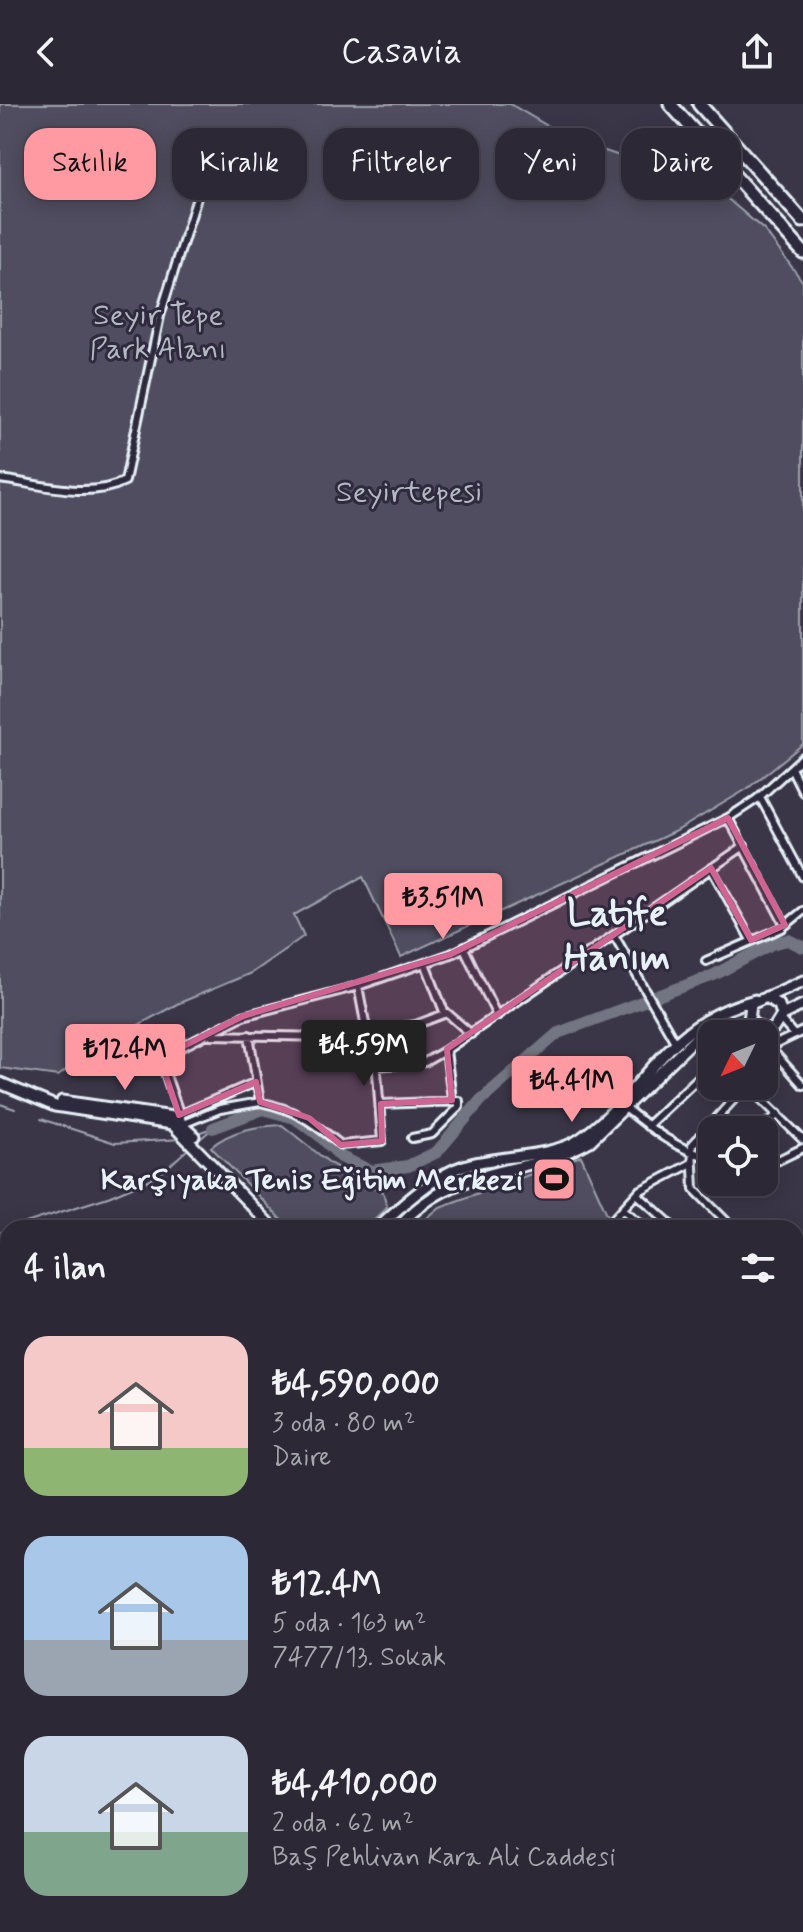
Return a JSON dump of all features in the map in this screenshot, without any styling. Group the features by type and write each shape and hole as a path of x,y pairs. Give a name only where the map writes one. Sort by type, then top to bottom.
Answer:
{"highway":[{"path":"670,104 803,252"},
{"path":"699,104 803,218"}],"main road":[{"path":"387,1220 427,1188 466,1165 510,1159 578,1141 675,1042 707,1019 800,983"},
{"path":"766,997 779,1005 781,1018"},
{"path":"750,1020 748,1015 755,1000"},
{"path":"778,1021 803,1005"},
{"path":"404,1220 416,1206 444,1188 468,1178 572,1151 590,1141 698,1036"},
{"path":"0,1083 44,1102 183,1125 266,1220"},
{"path":"203,1150 274,1220"}],"street":[{"path":"0,479 70,489 114,487 125,481 160,316 196,200"},
{"path":"183,1125 160,1058 243,1016 358,986 464,948 728,818 760,797 803,757"},
{"path":"791,768 803,792"},
{"path":"760,797 800,864 803,877"},
{"path":"728,818 785,925"},
{"path":"377,1066 425,1062 446,1050 744,846"},
{"path":"711,868 751,940"},
{"path":"706,961 785,925 803,911"},
{"path":"614,935 675,1042"},
{"path":"464,948 497,1016"},
{"path":"425,963 445,1014 471,1034"},
{"path":"183,1125 220,1109 260,1102 309,1118 341,1145 382,1141 377,1066 358,986"},
{"path":"205,1035 300,1038 370,1033 415,1025 445,1014"},
{"path":"781,1018 794,1035"},
{"path":"778,1040 803,1031"},
{"path":"249,1035 260,1102"},
{"path":"446,1050 452,1100"},
{"path":"778,1057 803,1085"},
{"path":"647,1126 698,1078"},
{"path":"183,1125 256,1082"},
{"path":"723,1220 696,1192 690,1164 692,1145 734,1100"},
{"path":"762,1100 803,1140"},
{"path":"381,1104 459,1101 460,1106 437,1131 412,1138"},
{"path":"624,1107 647,1126 698,1155"},
{"path":"778,1160 803,1148"},
{"path":"615,1220 637,1194 668,1173 690,1164"},
{"path":"637,1194 666,1220"},
{"path":"623,1209 636,1220"}],"highlighted area":[{"path":"728,818 785,925 751,940 711,868 447,1049 452,1100 381,1104 382,1141 341,1145 309,1118 260,1102 256,1082 179,1115 160,1058 243,1016 451,954"}],"green space":[{"name":"Seyirtepesi","path":"0,104 510,104 551,128 495,128 495,200 605,200 605,151 621,156 621,200 729,200 764,230 803,282 803,744 747,789 678,830 401,957 363,877 294,915 304,936 251,973 177,1004 100,1046 58,1076 0,1068"},
{"path":"282,1125 331,1164 383,1192 387,1207 373,1220 281,1220 211,1147 227,1137 263,1126"},
{"name":"Karşıyaka Tenis Eğitim Merkezi","path":"581,1156 608,1216 604,1220 425,1220 440,1207"}],"waterway":[{"path":"213,1128 263,1109 295,1118 319,1135 341,1157 371,1171 408,1166 437,1152 481,1100 558,1033 714,975 772,944 788,940 803,947"},
{"path":"0,1104 15,1109"},
{"path":"41,1119 115,1143 182,1139"},
{"path":"195,1134 212,1128"},
{"path":"194,1144 213,1128"},
{"path":"35,1220 108,1197 158,1176 189,1148"}],"place":[{"name":"Karşıyaka Tenis Eğitim Merkezi","path":"554,1179"}],"district":[{"name":"Latife Hanım","path":"617,934"}],"park label":[{"name":"Seyir Tepe Park Alanı","path":"158,331"}]}
